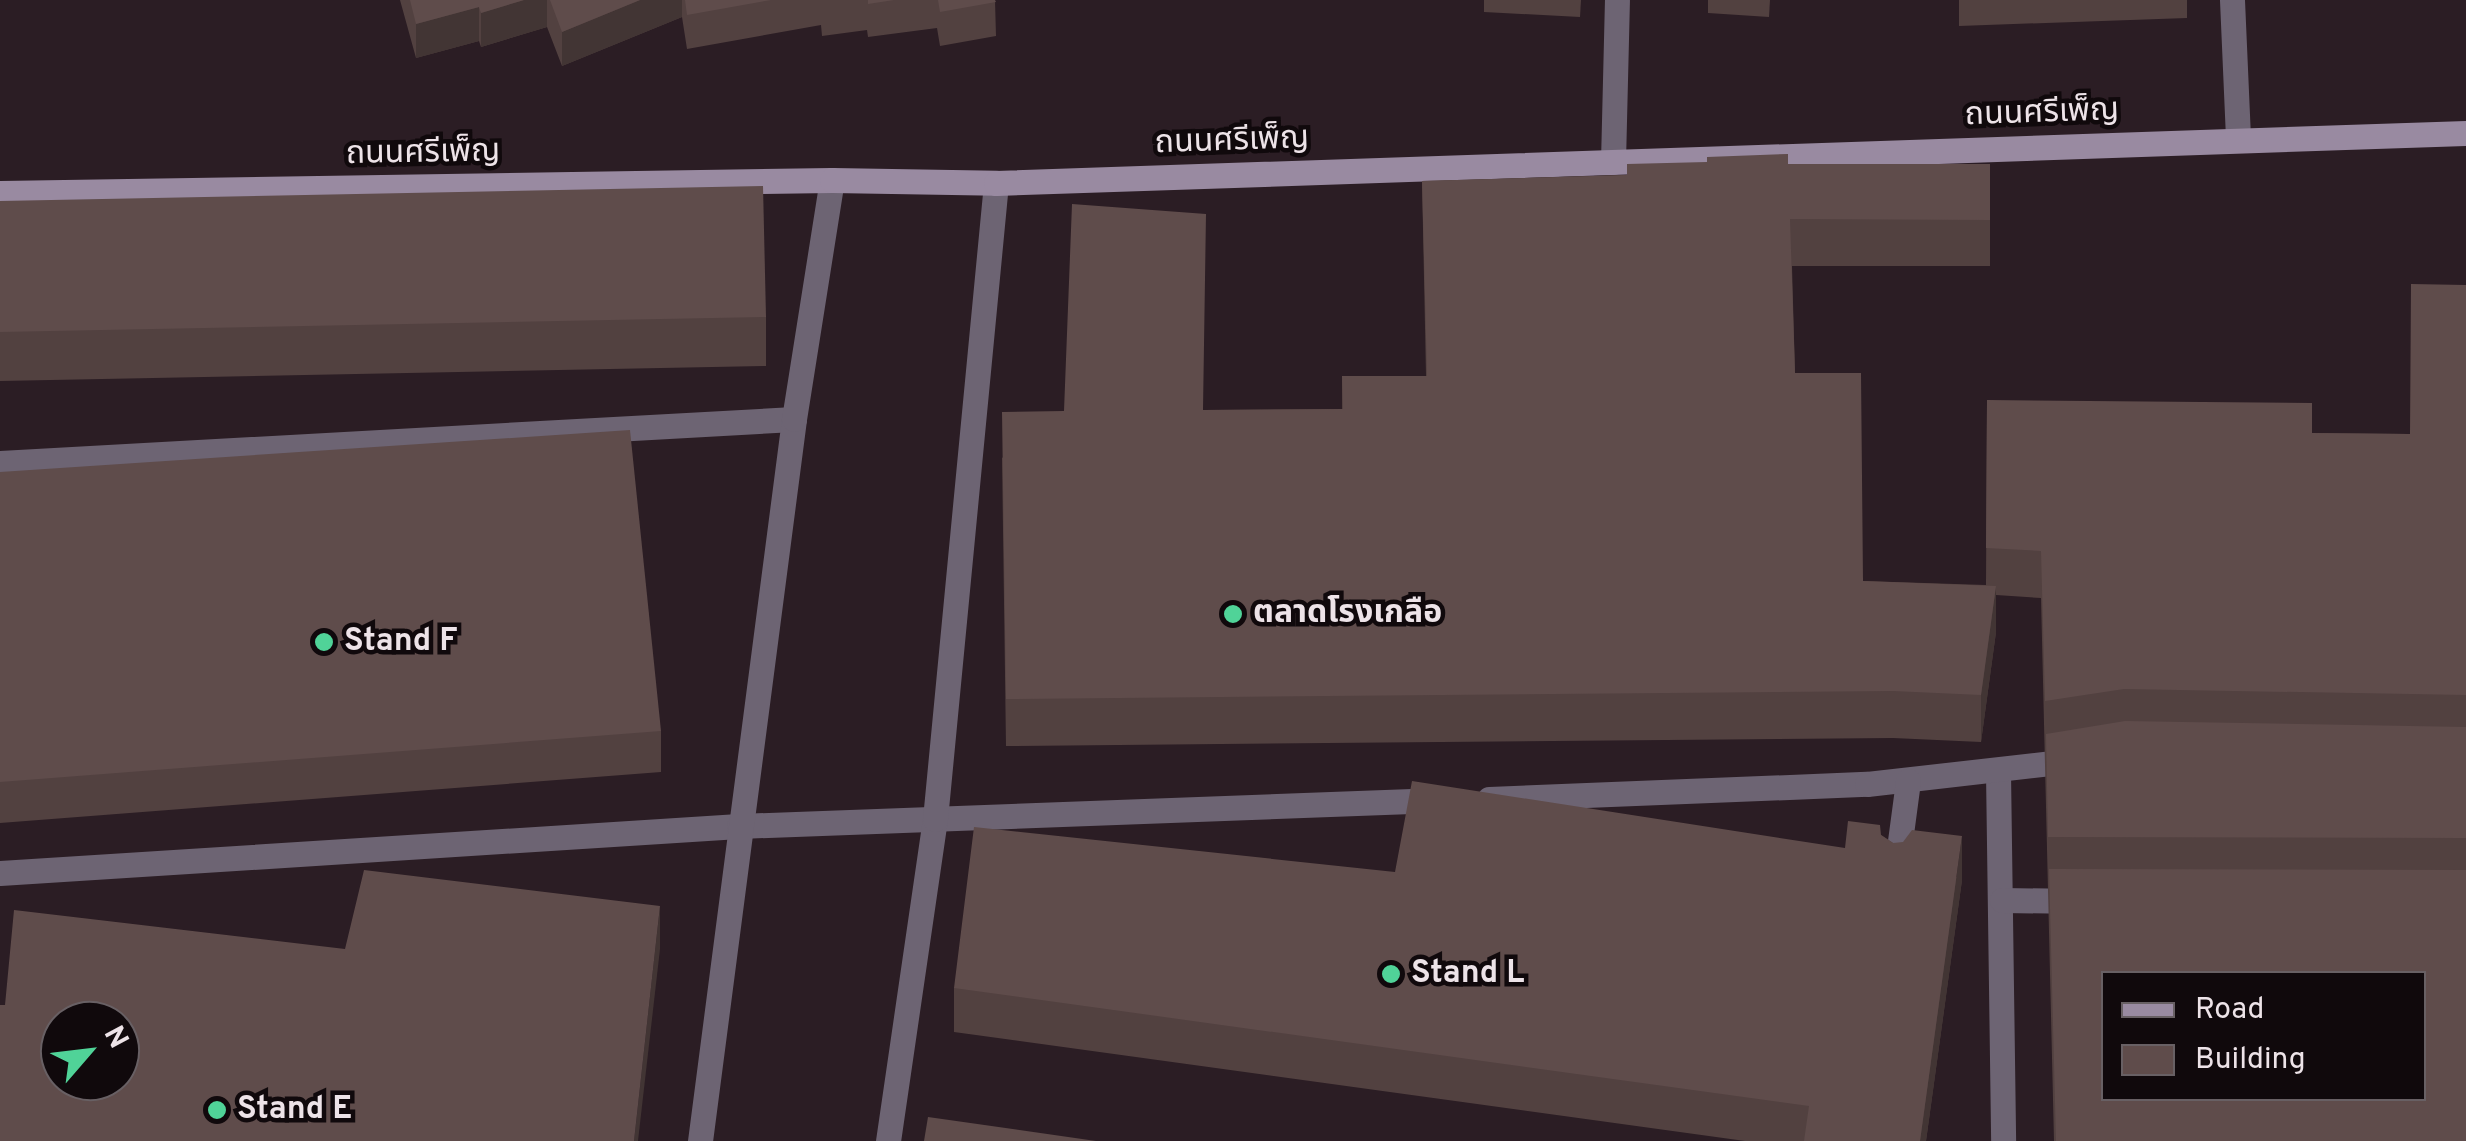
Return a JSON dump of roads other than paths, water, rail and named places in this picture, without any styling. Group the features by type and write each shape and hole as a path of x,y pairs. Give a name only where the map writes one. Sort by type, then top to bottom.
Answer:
{"main road":[{"name":"ถนนศรีเพ็ญ","path":"0,194 832,180 996,183 2466,133"}],"street":[{"path":"1614,162 1617,0"},
{"path":"2232,0 2238,140"},
{"path":"700,1141 794,419 832,180"},
{"path":"888,1141 935,819 996,183"},
{"path":"0,463 794,419"},
{"path":"0,873 739,826 1908,781 2106,755"},
{"path":"1998,772 2002,1141"},
{"path":"1896,871 1908,781"},
{"path":"2002,900 2098,900"}],"place":[{"name":"ตลาดโรงเกลือ","path":"1233,614"},
{"name":"Stand F","path":"324,642"},
{"name":"Stand L","path":"1391,974"},
{"name":"Stand E","path":"217,1110"}]}
